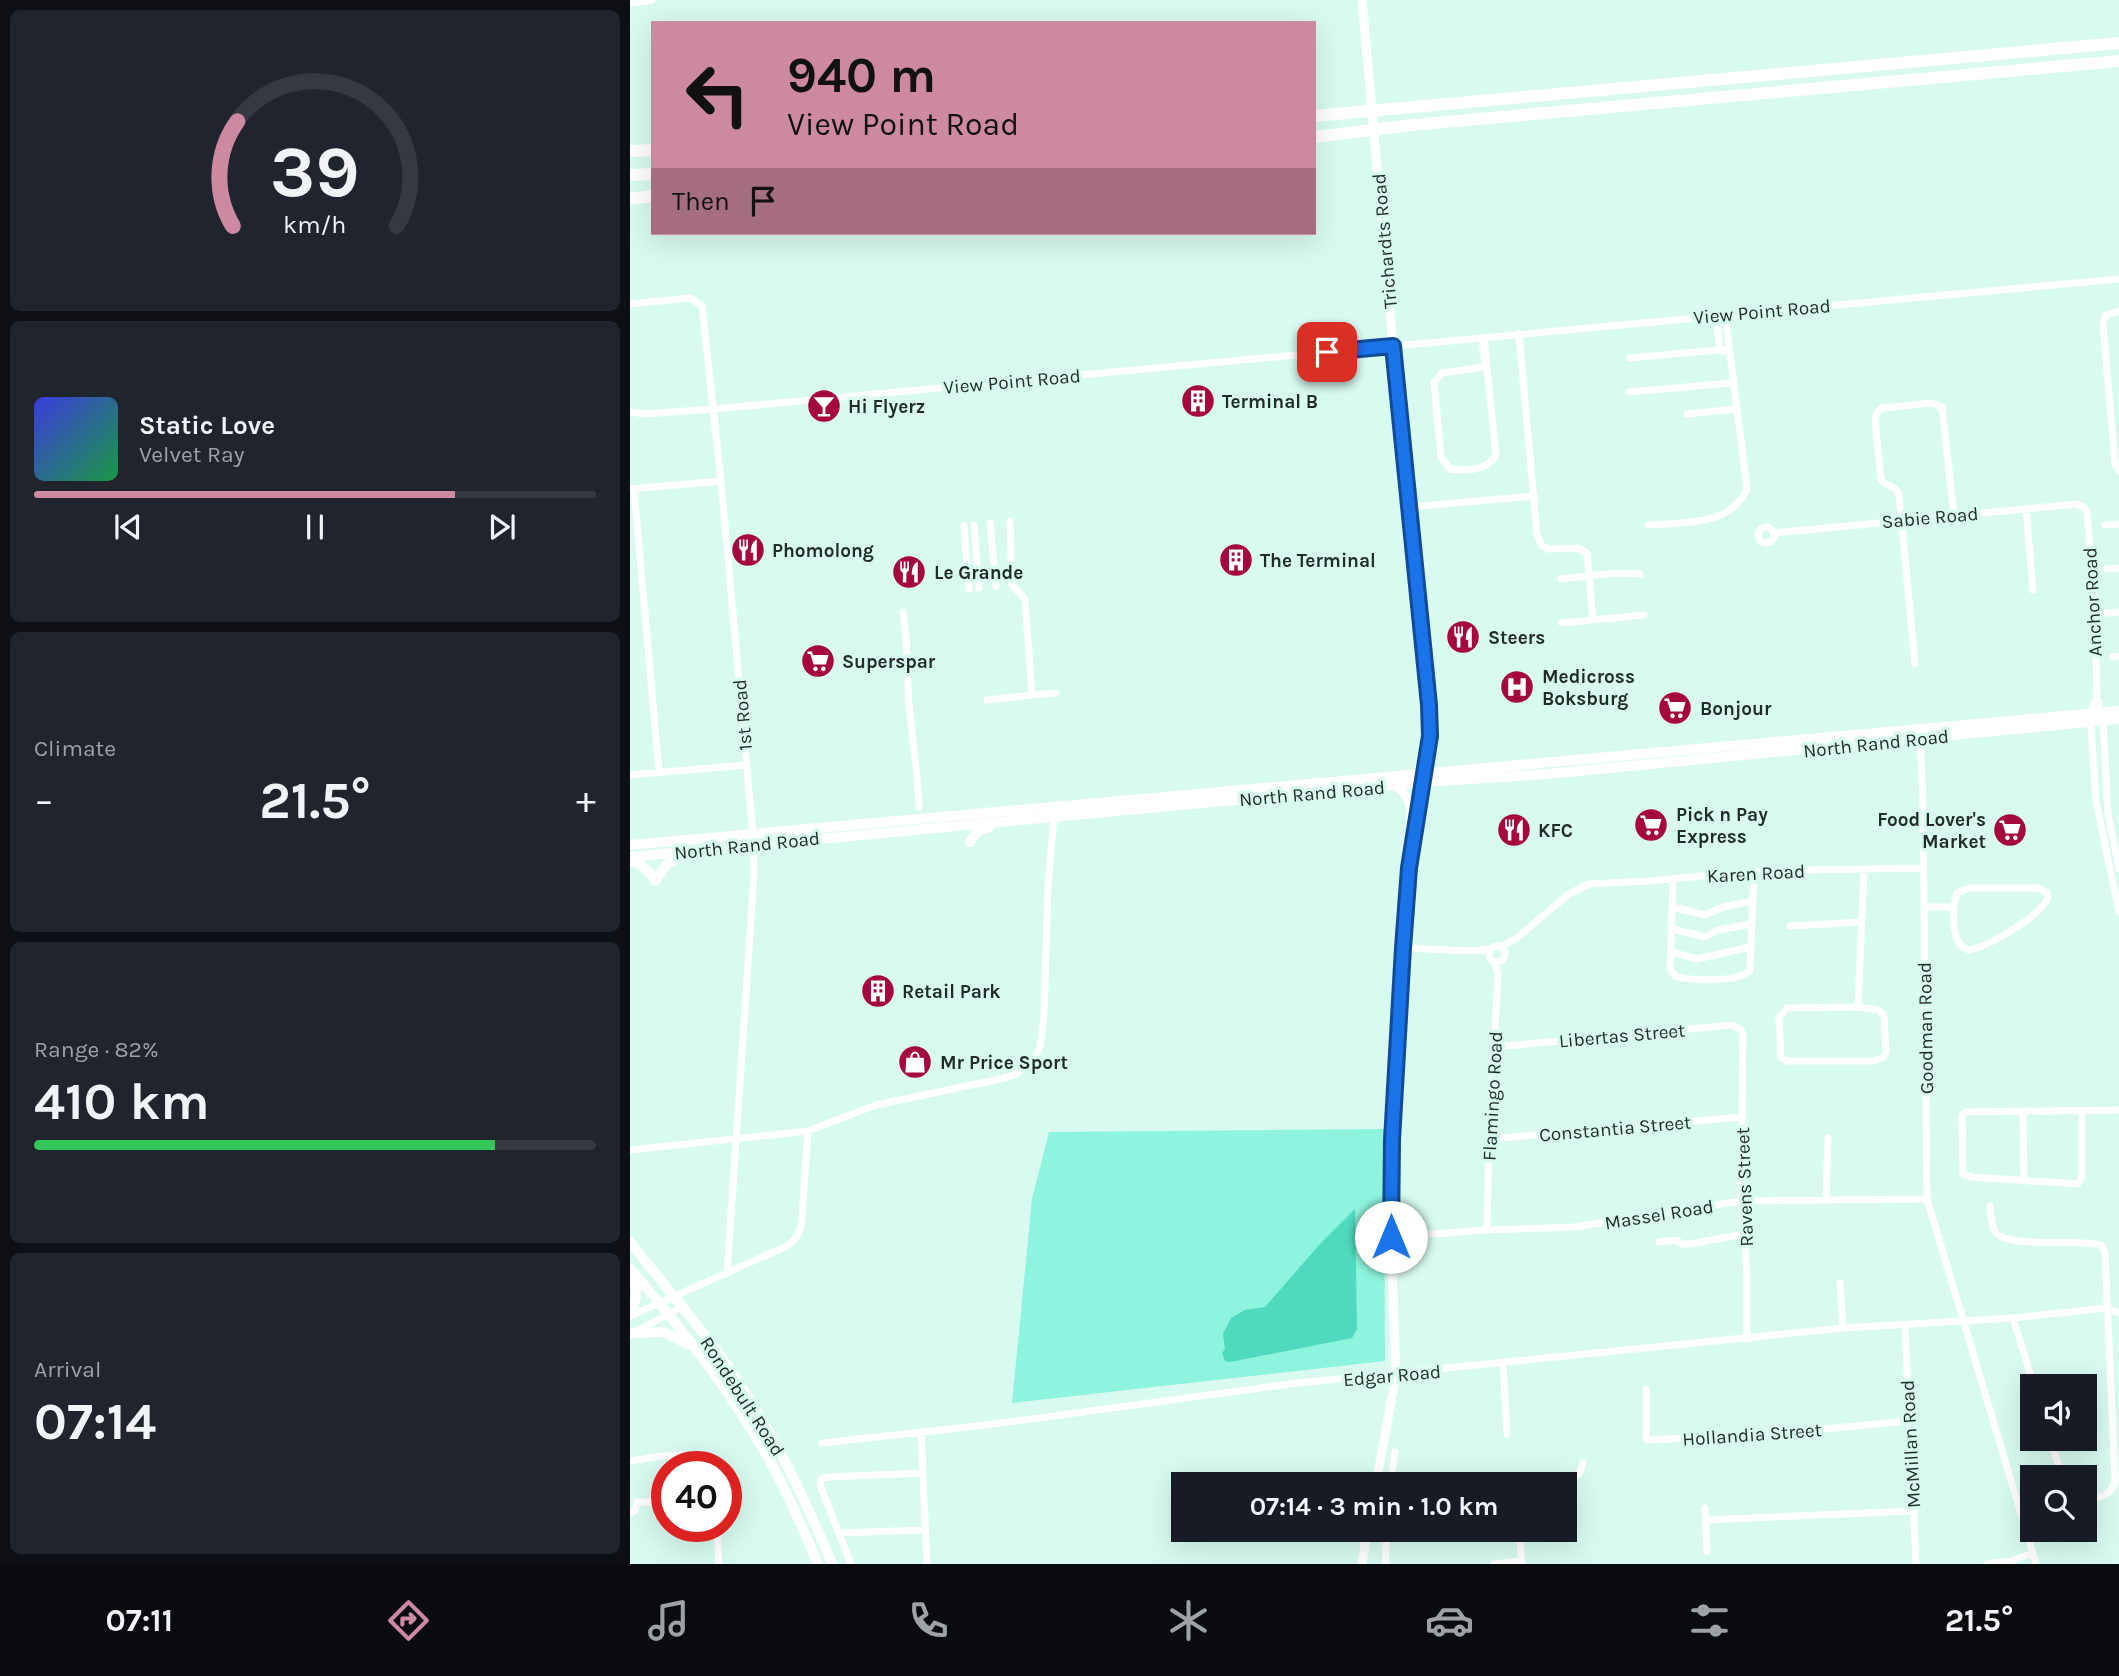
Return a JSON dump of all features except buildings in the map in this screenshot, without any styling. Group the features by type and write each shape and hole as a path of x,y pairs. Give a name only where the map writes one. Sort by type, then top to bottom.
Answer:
{"highway":[{"path":"1316,115 2119,43"},
{"path":"1316,136 2119,61"},
{"path":"630,151 651,150"},
{"path":"630,176 651,174"},
{"path":"630,198 651,196"}],"main road":[{"name":"North Rand Road","path":"630,858 687,853 753,840 1425,777 1547,775 2091,718 2119,711"},
{"name":"North Rand Road","path":"2103,716 2119,719"},
{"name":"North Rand Road","path":"1152,803 1392,785 1425,777"},
{"name":"North Rand Road","path":"630,845 816,838 996,822 1054,812"},
{"path":"970,842 976,833 996,822"},
{"path":"630,858 655,879 666,865 687,853"},
{"name":"Rondebult Road","path":"630,1242 712,1344 751,1402 809,1508 832,1564"},
{"path":"630,1270 637,1291 630,1314"},
{"name":"Rondebult Road","path":"630,1270 695,1347 737,1406 772,1464 818,1564"},
{"path":"631,1333 664,1332 695,1347"}],"street":[{"path":"630,2 652,0"},
{"name":"Trichardts Road","path":"1362,0 1430,736 1409,868 1403,948 1392,1140 1391,1237 1396,1375 1378,1472"},
{"name":"View Point Road","path":"1406,345 2119,279"},
{"name":"1st Road","path":"630,304 690,298 700,302 704,312 714,409 753,840 752,925 727,1274"},
{"path":"2119,311 2106,315 2103,324 2115,464 2119,471"},
{"path":"1720,315 1720,350"},
{"path":"1648,525 1710,519 1733,509 1745,494 1729,353 1720,315"},
{"path":"1519,334 1537,534 1542,546 1552,550 1577,548 1587,553 1593,620"},
{"path":"1483,338 1496,455 1489,465 1483,467 1450,469 1441,457 1434,382 1442,373 1481,369 1485,362 1483,338"},
{"name":"View Point Road","path":"630,412 645,414 714,409 1393,346"},
{"path":"1630,359 1720,350 1729,353"},
{"path":"1629,391 1732,383"},
{"path":"1915,664 1898,491 1881,479 1875,416 1879,411 1932,403 1944,410 1954,515"},
{"path":"1687,414 1735,409"},
{"path":"659,772 632,489 721,481"},
{"path":"1410,507 1534,496"},
{"name":"Sabie Road","path":"1774,533 2077,504 2085,508"},
{"name":"Anchor Road","path":"2085,508 2095,614 2097,697 2103,716 2108,814 2119,869"},
{"path":"2026,509 2033,590"},
{"path":"1010,522 1013,585 1025,599 1032,695"},
{"path":"990,523 996,586"},
{"path":"2105,525 2119,524"},
{"path":"974,525 979,588"},
{"path":"964,526 970,589"},
{"path":"2107,569 2119,568"},
{"path":"1561,579 1640,574"},
{"path":"903,612 919,807"},
{"path":"2095,614 2119,612"},
{"path":"1562,623 1644,615"},
{"path":"987,700 1056,693"},
{"name":"Anchor Road","path":"2091,718 2097,697"},
{"path":"2091,718 2096,801 2119,912"},
{"name":"Goodman Road","path":"1919,734 1927,1199 2036,1564"},
{"path":"630,775 746,765"},
{"path":"1392,785 1406,793 1410,805 1409,868"},
{"path":"630,1150 808,1131 876,1105 1016,1074 1035,1057 1040,1048 1054,812"},
{"name":"Karen Road","path":"1498,957 1569,894 1589,884 1754,871 1923,868"},
{"path":"1858,1007 1864,869"},
{"path":"1673,878 1670,969 1675,976 1703,981 1748,974 1751,970 1754,871"},
{"path":"1969,888 2039,888 2047,893 2049,898 2046,904 2025,922 1969,950 1961,946 1956,937 1954,907 1957,893 1969,888"},
{"path":"1672,907 1705,915 1723,906 1753,901"},
{"path":"1924,907 1954,907"},
{"path":"1790,926 1862,922"},
{"path":"1672,929 1705,937 1718,930 1752,925"},
{"path":"1671,952 1696,959 1751,947"},
{"path":"1403,948 1473,951 1498,957"},
{"name":"Flamingo Road","path":"1473,951 1491,949 1498,957 1499,974 1489,1139 1487,1230"},
{"path":"1858,1007 1878,1010 1884,1015 1886,1051 1880,1059 1786,1061 1781,1056 1779,1018 1787,1008 1858,1007"},
{"name":"Libertas Street","path":"1495,1047 1733,1024 1743,1035"},
{"name":"Ravens Street","path":"1743,1035 1741,1201 1745,1234 1747,1339"},
{"path":"2082,1111 2080,1182 2074,1184 1970,1177 1963,1174 1963,1114 1969,1111 2119,1110"},
{"path":"2023,1111 2024,1180"},
{"name":"Constantia Street","path":"1489,1139 1742,1117"},
{"path":"630,1314 787,1246 799,1235 808,1131"},
{"path":"1826,1200 1828,1138"},
{"name":"Massel Road","path":"1391,1237 1574,1227 1741,1201 1927,1199"},
{"path":"1990,1206 1994,1229 2004,1238 2101,1245 2105,1252 2115,1480 2112,1490 2097,1498"},
{"path":"1659,1242 1676,1240 1689,1244 1745,1234"},
{"path":"1840,1283 1843,1328"},
{"path":"631,1333 681,1307"},
{"path":"2108,1308 2119,1313"},
{"name":"Edgar Road","path":"822,1443 1298,1384 1843,1328 1964,1322 2108,1308"},
{"path":"2013,1318 2030,1374"},
{"name":"McMillan Road","path":"1905,1325 1916,1564"},
{"path":"1503,1364 1507,1434"},
{"name":"Hollandia Street","path":"1646,1390 1647,1440 1758,1435 1909,1421"},
{"path":"921,1432 927,1564"},
{"path":"1392,1472 1395,1452"},
{"path":"630,1461 651,1459"},
{"path":"1577,1475 1583,1463"},
{"path":"850,1564 820,1485 821,1479 923,1473"},
{"path":"630,1513 635,1511 637,1502 651,1501"},
{"path":"1705,1508 1707,1551"},
{"path":"1706,1520 1913,1511"},
{"path":"840,1533 926,1530"},
{"path":"718,1542 719,1564"},
{"path":"1362,1564 1365,1542"},
{"path":"1385,1564 1386,1542"},
{"path":"1494,1564 1522,1563 1520,1542"},
{"path":"1987,1564 2011,1562 2033,1553"}],"shaded area":[{"path":"1384,1129 1385,1361 1012,1403 1032,1199 1049,1132"},
{"path":"1355,1209 1357,1329 1352,1338 1225,1361 1222,1353 1225,1349 1223,1334 1231,1318 1245,1310 1265,1307 1320,1244"}],"place":[{"name":"Terminal B","path":"1198,401"},
{"name":"Hi Flyerz","path":"824,406"},
{"name":"Phomolong","path":"748,550"},
{"name":"The Terminal","path":"1236,560"},
{"name":"Le Grande","path":"909,572"},
{"name":"Steers","path":"1463,637"},
{"name":"Superspar","path":"818,661"},
{"name":"Medicross Boksburg","path":"1517,687"},
{"name":"Bonjour","path":"1675,708"},
{"name":"Pick n Pay Express","path":"1651,825"},
{"name":"KFC","path":"1514,830"},
{"name":"Food Lover's Market","path":"2010,830"},
{"name":"Retail Park","path":"878,991"},
{"name":"Mr Price Sport","path":"915,1062"}],"route":[{"path":"1327,352 1393,346 1429,705 1430,736 1409,868 1403,948 1392,1140 1391,1237"}]}
